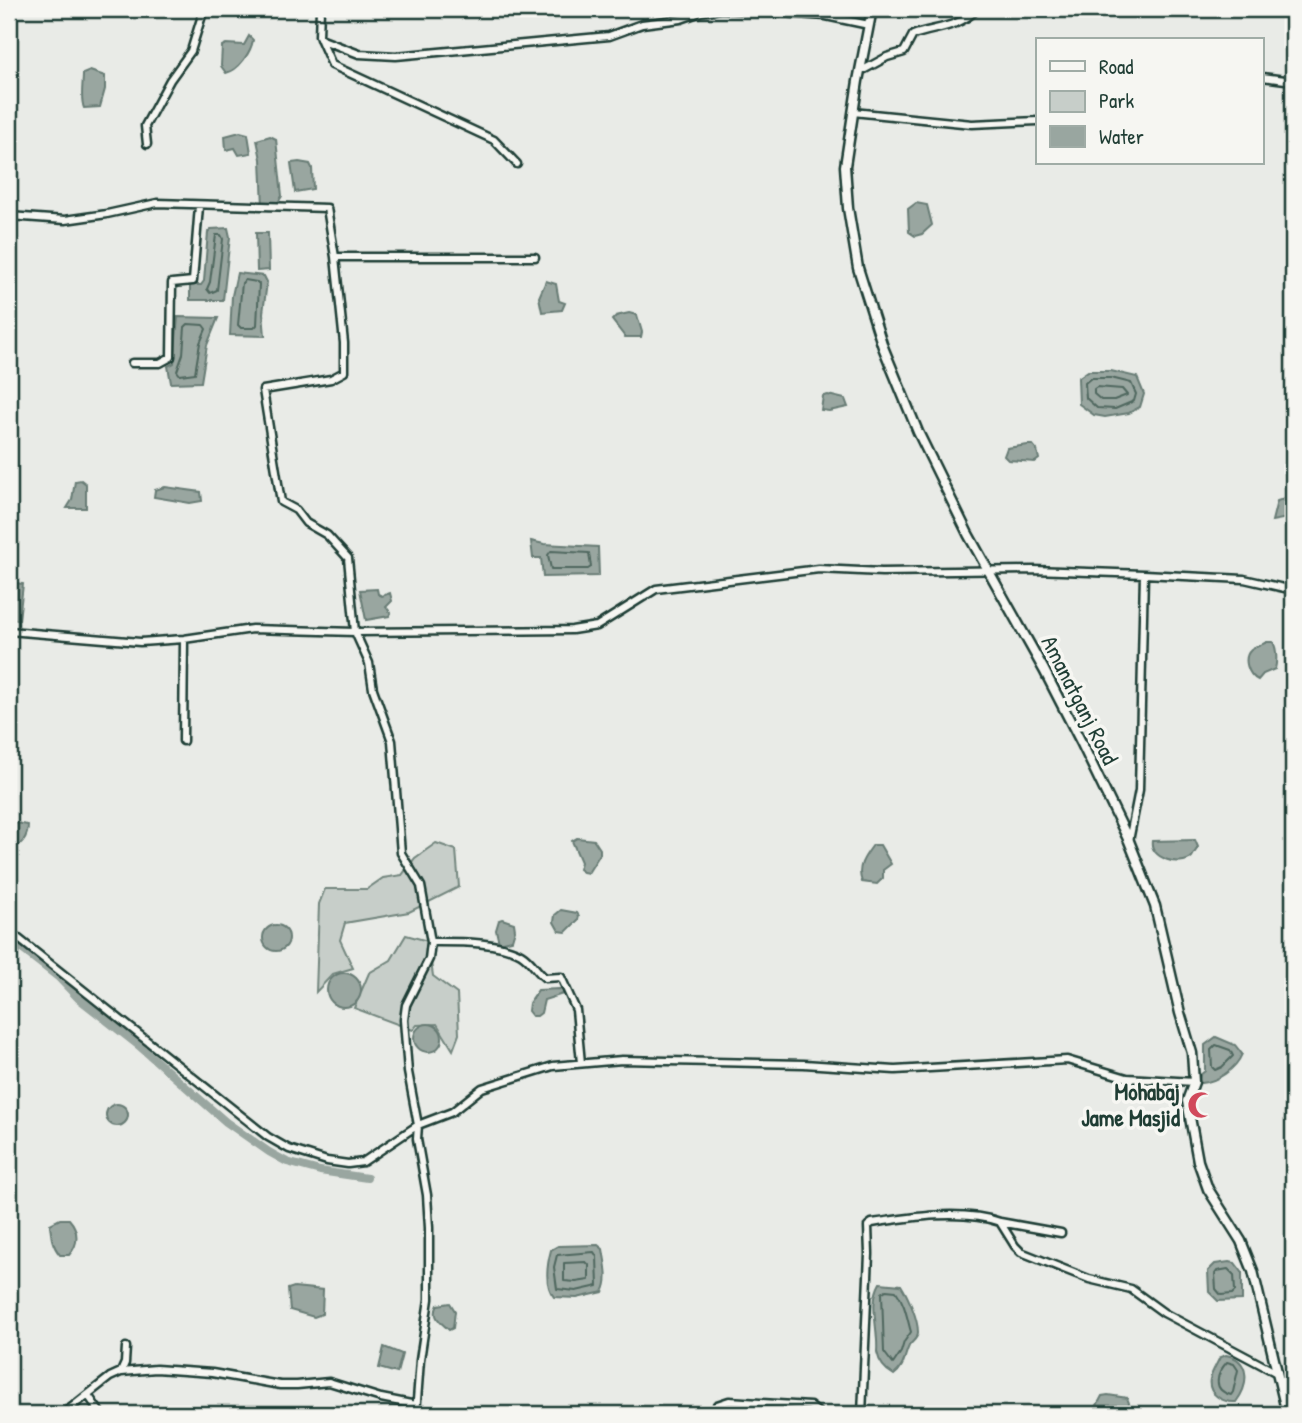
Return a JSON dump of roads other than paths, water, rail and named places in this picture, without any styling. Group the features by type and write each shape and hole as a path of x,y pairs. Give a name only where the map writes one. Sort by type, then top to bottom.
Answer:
{"main road":[{"name":"Amanatganj Road","path":"872,9 845,166 848,208 858,268 883,348 918,432 988,570 1051,682 1129,841 1155,906 1192,1053 1194,1082 1187,1101 1198,1161 1208,1189 1241,1241 1253,1270 1288,1412"}],"street":[{"path":"147,144 145,126 170,80 191,51 204,9"},
{"path":"320,9 320,39 332,65 494,140 517,163"},
{"path":"320,39 359,54 396,56 610,36 642,24 681,19 721,9 826,16 869,25"},
{"path":"860,69 904,52 913,35 959,23 977,9"},
{"path":"1264,77 1293,81"},
{"path":"853,112 972,124 1036,121"},
{"path":"9,216 65,219 107,214 157,203 327,208 344,343 344,372 331,379 263,390 281,502 296,510 306,523 327,535 348,558 355,632 369,663 373,689 392,741 401,853 421,886 431,943 429,959 406,1005 404,1020 408,1072 427,1195 430,1285 416,1414"},
{"path":"132,363 160,363 171,357 172,283 193,281 199,206"},
{"path":"335,257 535,257"},
{"path":"9,631 140,642 252,629 355,632 572,630 597,626 656,589 819,569 881,572 1034,570 1143,573 1244,579 1293,590"},
{"path":"1129,841 1139,790 1143,573"},
{"path":"183,741 184,639"},
{"path":"9,931 268,1137 289,1149 327,1161 348,1164 363,1161 418,1125 452,1112 482,1088 553,1066 580,1063 622,1060 804,1064 895,1070 1067,1060 1127,1078 1194,1082"},
{"path":"431,943 459,942 506,949 521,954 545,978 561,977 576,1010 580,1063"},
{"path":"862,1414 869,1267 868,1226 885,1221 941,1215 973,1215 1061,1233"},
{"path":"1000,1222 1014,1246 1021,1252 1089,1279 1130,1289 1164,1313 1277,1373"},
{"path":"121,1372 125,1363 125,1348"},
{"path":"63,1414 110,1377 121,1372 156,1369 240,1377 263,1383 297,1385 329,1382 346,1385 381,1398 416,1405"},
{"path":"88,1395 101,1414"},
{"path":"717,1414 717,1405 729,1401 810,1406 820,1414"}],"water":[{"path":"249,36 253,40 247,55 240,64 226,73 221,66 222,46 244,45"},
{"path":"90,71 105,76 105,89 100,107 84,108 83,74"},
{"path":"240,132 248,134 251,153 239,155 235,148 226,150 225,136"},
{"path":"270,136 276,139 282,196 277,204 263,207 261,159 257,140"},
{"path":"291,163 310,164 313,189 295,192"},
{"path":"916,203 927,205 932,225 922,234 915,236 909,232 908,209"},
{"path":"228,228 230,237 223,300 190,300 190,285 201,285 204,281 208,232 211,229"},
{"path":"256,233 268,233 269,270 257,271"},
{"path":"237,273 264,276 267,282 263,313 265,336 230,335 232,296"},
{"path":"546,281 556,284 559,301 565,303 562,310 542,312 539,297"},
{"path":"629,313 637,315 641,337 625,337 612,320 616,316"},
{"path":"178,317 218,318 207,345 201,382 171,383 168,366 174,363"},
{"path":"1088,371 1111,371 1137,377 1144,394 1140,407 1129,413 1105,417 1094,415 1079,404 1078,378"},
{"path":"823,396 845,399 848,407 821,410"},
{"path":"1033,445 1037,450 1039,459 1035,462 1008,460 1004,456 1007,448"},
{"path":"81,480 86,484 86,508 67,508 72,500 75,481"},
{"path":"165,487 201,492 202,501 190,503 154,497 155,490"},
{"path":"1293,496 1293,517 1272,521 1277,501"},
{"path":"531,541 598,547 599,576 543,577 541,558 533,558"},
{"path":"9,582 23,584 19,620 9,619"},
{"path":"377,589 382,596 390,593 392,601 386,607 391,613 389,616 366,620 360,590"},
{"path":"1273,642 1274,645 1275,669 1263,674 1258,680 1249,670 1247,657 1251,650"},
{"path":"9,822 28,825 23,841 9,848"},
{"path":"577,838 594,840 600,849 600,854 588,873 579,869 581,862 572,841"},
{"path":"1195,840 1198,847 1192,857 1180,862 1166,860 1152,847 1152,841"},
{"path":"873,845 880,845 891,864 883,870 883,878 877,884 862,882 860,877 862,862"},
{"path":"561,910 577,913 579,916 566,932 559,931 554,922 555,915"},
{"path":"499,920 514,923 515,930 512,940 499,943 496,930"},
{"path":"276,925 285,929 289,938 285,947 276,951 267,947 263,938 267,929"},
{"path":"344,973 356,978 361,990 356,1002 344,1007 332,1002 327,990 332,978"},
{"path":"538,990 563,990 563,994 544,1000 541,1013 532,1016 528,1011 529,1003"},
{"path":"428,1024 438,1028 442,1038 438,1048 428,1052 418,1048 414,1038 418,1028"},
{"path":"1216,1037 1235,1045 1242,1054 1225,1074 1201,1083 1200,1075 1205,1071 1205,1045"},
{"path":"117,1104 125,1107 128,1115 125,1123 117,1126 109,1123 106,1115 109,1107"},
{"path":"60,1219 69,1219 76,1232 75,1246 69,1255 60,1255 52,1241 50,1224"},
{"path":"598,1245 603,1249 606,1271 603,1292 577,1298 554,1297 548,1281 551,1250 558,1246"},
{"path":"1235,1263 1242,1272 1242,1300 1218,1301 1209,1292 1208,1271 1215,1264"},
{"path":"880,1283 901,1285 918,1327 917,1336 894,1375 883,1365 877,1352 874,1308"},
{"path":"294,1287 323,1290 322,1314 314,1317 290,1310 288,1289"},
{"path":"450,1303 455,1311 453,1328 449,1330 438,1319 436,1309 438,1305"},
{"path":"384,1347 402,1354 397,1373 379,1368"},
{"path":"1226,1355 1240,1362 1244,1368 1245,1381 1236,1402 1226,1401 1211,1389 1211,1376 1220,1357"},
{"path":"1102,1396 1127,1398 1129,1403 1126,1414 1093,1413"}],"waterway":[{"path":"9,939 58,977 78,998 138,1045 226,1122 269,1152 287,1162 320,1171 367,1178"}],"place":[{"name":"Mohabaj Jame Masjid","path":"1201,1105"}]}
